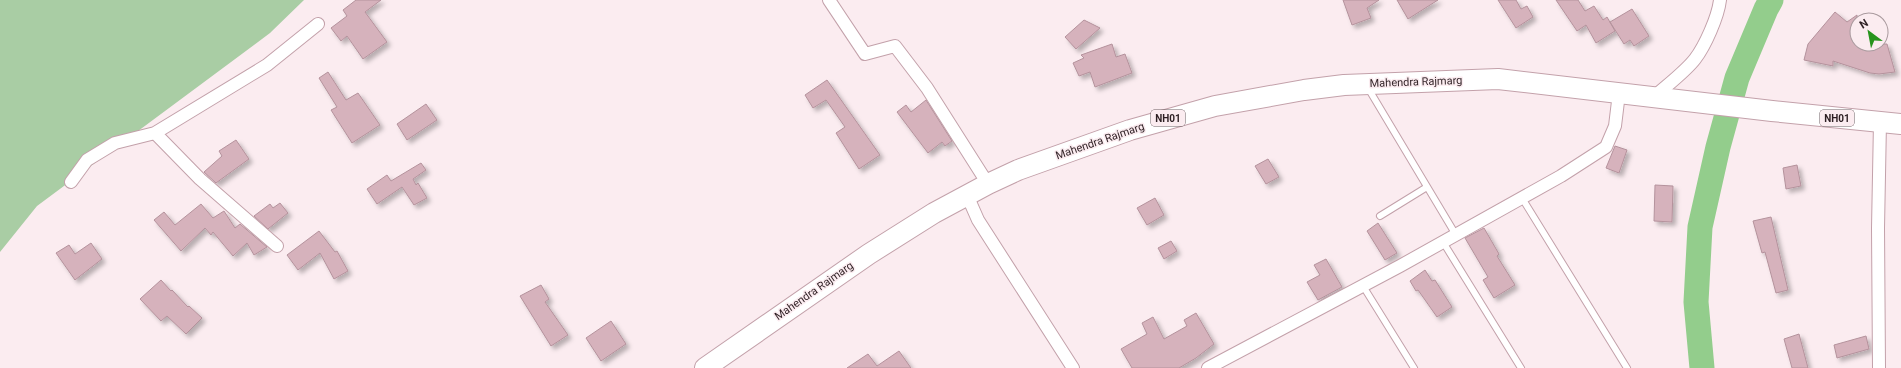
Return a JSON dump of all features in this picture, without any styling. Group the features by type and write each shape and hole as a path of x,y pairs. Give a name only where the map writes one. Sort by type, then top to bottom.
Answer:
{"highway":[{"name":"Mahendra Rajmarg","path":"705,368 869,254 934,213 988,184 1018,170 1130,130 1215,106 1304,90 1365,84 1498,79 1880,122"},
{"name":"NH01","path":"1880,122 1901,124"}],"street":[{"path":"829,0 865,54 895,46 927,88 988,184"},
{"path":"1654,97 1695,60 1708,35 1718,2"},
{"path":"71,182 87,160 115,143 155,133 267,65 318,24"},
{"path":"1208,368 1456,235 1561,176 1606,147 1615,126 1619,93"},
{"path":"1879,368 1878,236 1880,122"},
{"path":"155,133 200,180 277,246"},
{"path":"967,195 978,220 1073,368"}],"lane":[{"path":"1365,84 1456,235"},
{"path":"1380,216 1427,187"},
{"path":"1522,198 1628,368"},
{"path":"1443,242 1521,368"},
{"path":"1363,286 1414,368"}],"green space":[{"path":"0,0 304,0 270,33 37,206 0,252"}],"building":[{"path":"356,0 381,0 365,12 387,42 363,59 347,36 341,41 331,28 347,16 343,10"},
{"path":"1343,0 1379,0 1367,8 1371,18 1352,25"},
{"path":"1397,0 1438,0 1408,19"},
{"path":"1498,0 1516,0 1521,9 1527,6 1533,17 1516,28"},
{"path":"1556,0 1578,0 1585,11 1594,6 1603,20 1607,17 1615,31 1596,43 1586,25 1577,31"},
{"path":"1632,9 1649,36 1634,46 1630,40 1624,44 1610,22"},
{"path":"1835,12 1847,22 1849,21 1849,52 1889,51 1895,72 1879,74 1870,73 1833,61 1833,66 1804,60 1808,44"},
{"path":"1084,20 1100,28 1076,49 1065,37"},
{"path":"1112,44 1116,57 1125,54 1132,73 1095,87 1090,72 1079,76 1073,63 1084,58 1081,55"},
{"path":"328,72 346,100 358,93 380,125 352,143 331,110 337,107 319,78"},
{"path":"827,80 880,155 859,169 836,133 845,127 826,100 813,108 805,95"},
{"path":"926,100 952,141 945,146 942,142 928,153 897,112 906,105 911,112"},
{"path":"426,104 437,120 407,140 397,124"},
{"path":"236,140 249,159 216,183 204,172 222,156 219,151"},
{"path":"1615,146 1627,150 1619,173 1606,168"},
{"path":"1268,159 1279,177 1266,184 1255,166"},
{"path":"421,163 426,170 413,179 416,185 418,183 427,198 414,205 402,187 377,204 367,189 387,175 391,181"},
{"path":"1797,165 1801,186 1786,189 1783,168"},
{"path":"1655,185 1673,186 1672,222 1654,221"},
{"path":"1155,198 1164,215 1147,225 1137,208"},
{"path":"280,203 288,213 268,229 254,216 270,204 273,208"},
{"path":"201,204 213,218 224,211 235,228 240,224 267,247 254,255 247,243 233,256 213,232 211,235 205,228 181,251 154,220 164,212 175,225"},
{"path":"1771,217 1788,290 1776,293 1765,252 1762,253 1753,221"},
{"path":"1378,223 1397,253 1385,260 1367,231"},
{"path":"1484,228 1499,254 1497,256 1515,285 1494,298 1483,280 1488,277 1465,238"},
{"path":"319,231 335,252 337,251 348,271 334,279 320,253 298,270 287,255"},
{"path":"1171,241 1177,251 1164,259 1158,248"},
{"path":"91,243 102,259 75,280 56,253 69,245 75,254"},
{"path":"1326,259 1342,287 1318,300 1307,282 1320,275 1314,265"},
{"path":"1425,270 1432,281 1435,280 1452,307 1437,317 1418,290 1416,291 1410,281"},
{"path":"161,280 188,307 189,306 202,318 186,334 167,316 161,321 140,299"},
{"path":"541,285 549,299 545,302 568,335 551,346 520,296"},
{"path":"1196,313 1214,344 1196,358 1179,368 1132,368 1121,349 1147,334 1142,323 1153,317 1164,339 1187,326 1184,320"},
{"path":"611,321 626,344 601,361 586,338"},
{"path":"1799,334 1808,368 1792,368 1784,339"},
{"path":"1866,336 1869,349 1837,358 1834,345"},
{"path":"899,351 911,368 847,368 868,354 877,366"}],"waterway":[{"path":"1702,368 1696,302 1700,227 1718,147 1737,78 1771,0"}]}
